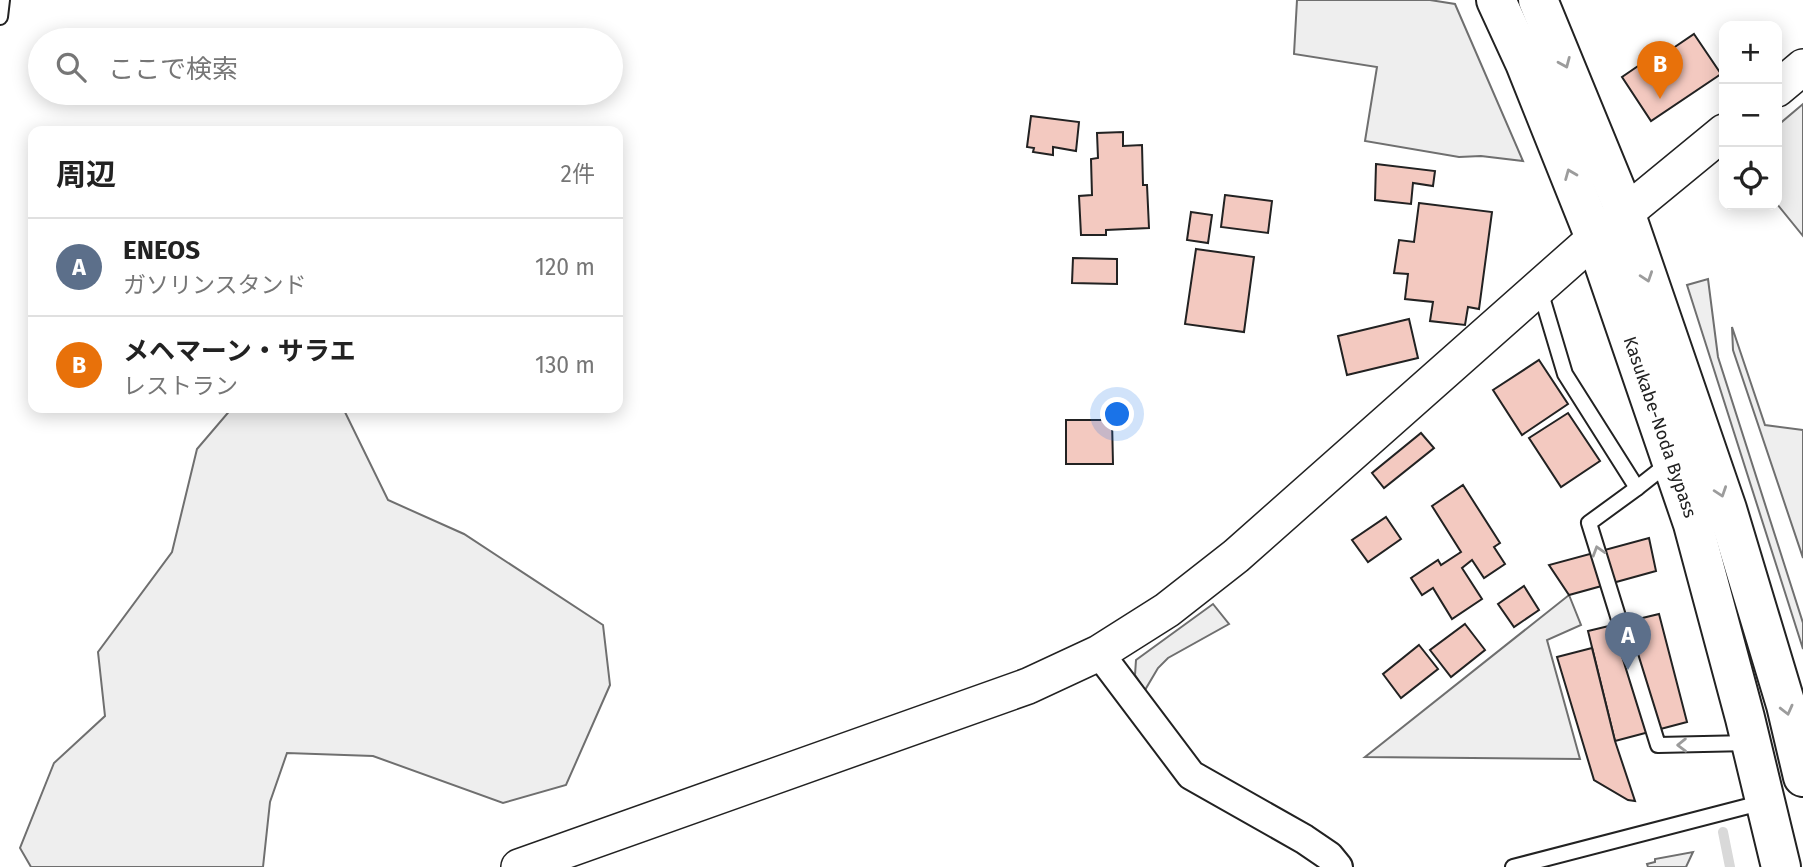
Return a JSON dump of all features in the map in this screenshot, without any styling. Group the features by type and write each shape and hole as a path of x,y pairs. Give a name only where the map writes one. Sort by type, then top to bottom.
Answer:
{"highway":[{"name":"Kasukabe-Noda Bypass","path":"1496,0 1530,75 1595,238 1693,524 1781,867"},
{"name":"Kasukabe-Noda Bypass","path":"1538,0 1625,212 1727,509 1786,705 1803,778"}],"street":[{"path":"1782,85 1803,67"},
{"path":"519,867 1028,686 1099,653 1167,610 1236,556 1595,238 1719,136"},
{"path":"1099,653 1191,775 1304,839 1329,856 1338,867"}],"lane":[{"path":"0,18 2,0"},
{"path":"1539,287 1565,374 1637,488"},
{"path":"1671,461 1589,523 1658,745 1750,743"},
{"path":"1513,867 1765,801"}],"shaded area":[{"path":"1297,0 1430,0 1455,4 1523,161 1481,156 1459,157 1365,141 1377,67 1294,54"},
{"path":"1803,104 1803,236 1782,210 1782,122"},
{"path":"1708,279 1718,357 1803,623 1803,649 1687,285"},
{"path":"1732,327 1765,425 1803,430 1803,558 1733,350"},
{"path":"228,413 345,413 388,500 464,534 603,625 610,685 566,785 503,803 373,756 287,753 270,802 263,867 31,867 20,848 54,763 105,716 98,652 172,552 197,449"},
{"path":"1569,595 1581,625 1547,640 1580,759 1365,757"},
{"path":"1213,604 1229,624 1168,658 1158,668 1145,690 1135,675 1136,660"},
{"path":"1693,852 1686,867 1648,867 1647,864 1655,862 1655,859"}],"building":[{"path":"1694,34 1719,71 1719,75 1651,121 1622,77 1660,51 1663,55"},
{"path":"1031,116 1079,122 1076,151 1053,147 1053,155 1033,152 1034,148 1027,147"},
{"path":"1123,132 1123,146 1142,145 1143,185 1147,185 1149,228 1106,230 1106,235 1081,235 1079,196 1092,195 1091,159 1098,158 1097,133"},
{"path":"1376,164 1435,171 1433,186 1413,183 1411,204 1375,200"},
{"path":"1225,195 1272,201 1268,233 1221,227"},
{"path":"1419,203 1492,212 1479,309 1468,307 1465,325 1430,321 1433,302 1405,299 1408,274 1394,273 1399,240 1414,242"},
{"path":"1191,212 1212,215 1208,243 1187,240"},
{"path":"1196,249 1254,257 1244,332 1185,324"},
{"path":"1073,258 1117,259 1117,284 1072,283"},
{"path":"1409,319 1418,358 1347,375 1338,336"},
{"path":"1539,360 1568,404 1522,435 1493,390"},
{"path":"1568,413 1600,461 1561,487 1529,438"},
{"path":"1066,420 1112,420 1113,464 1066,464"},
{"path":"1421,433 1434,448 1384,488 1372,473"},
{"path":"1463,485 1500,543 1494,547 1505,564 1484,578 1472,560 1462,568 1482,599 1452,619 1433,588 1422,595 1411,578 1438,560 1441,565 1461,552 1432,506"},
{"path":"1386,517 1401,539 1368,562 1352,540"},
{"path":"1649,538 1656,571 1569,595 1549,565"},
{"path":"1524,586 1539,610 1514,627 1498,604"},
{"path":"1659,614 1687,722 1615,741 1588,631"},
{"path":"1465,624 1485,650 1451,677 1430,650"},
{"path":"1419,645 1438,669 1401,698 1383,674"},
{"path":"1592,648 1615,741 1635,801 1628,800 1594,780 1557,657"}],"waterway":[{"path":"1723,832 1730,867"}],"place":[{"name":"メヘマーン・サラエ","path":"1660,99"},
{"name":"ENEOS","path":"1628,670"}]}
